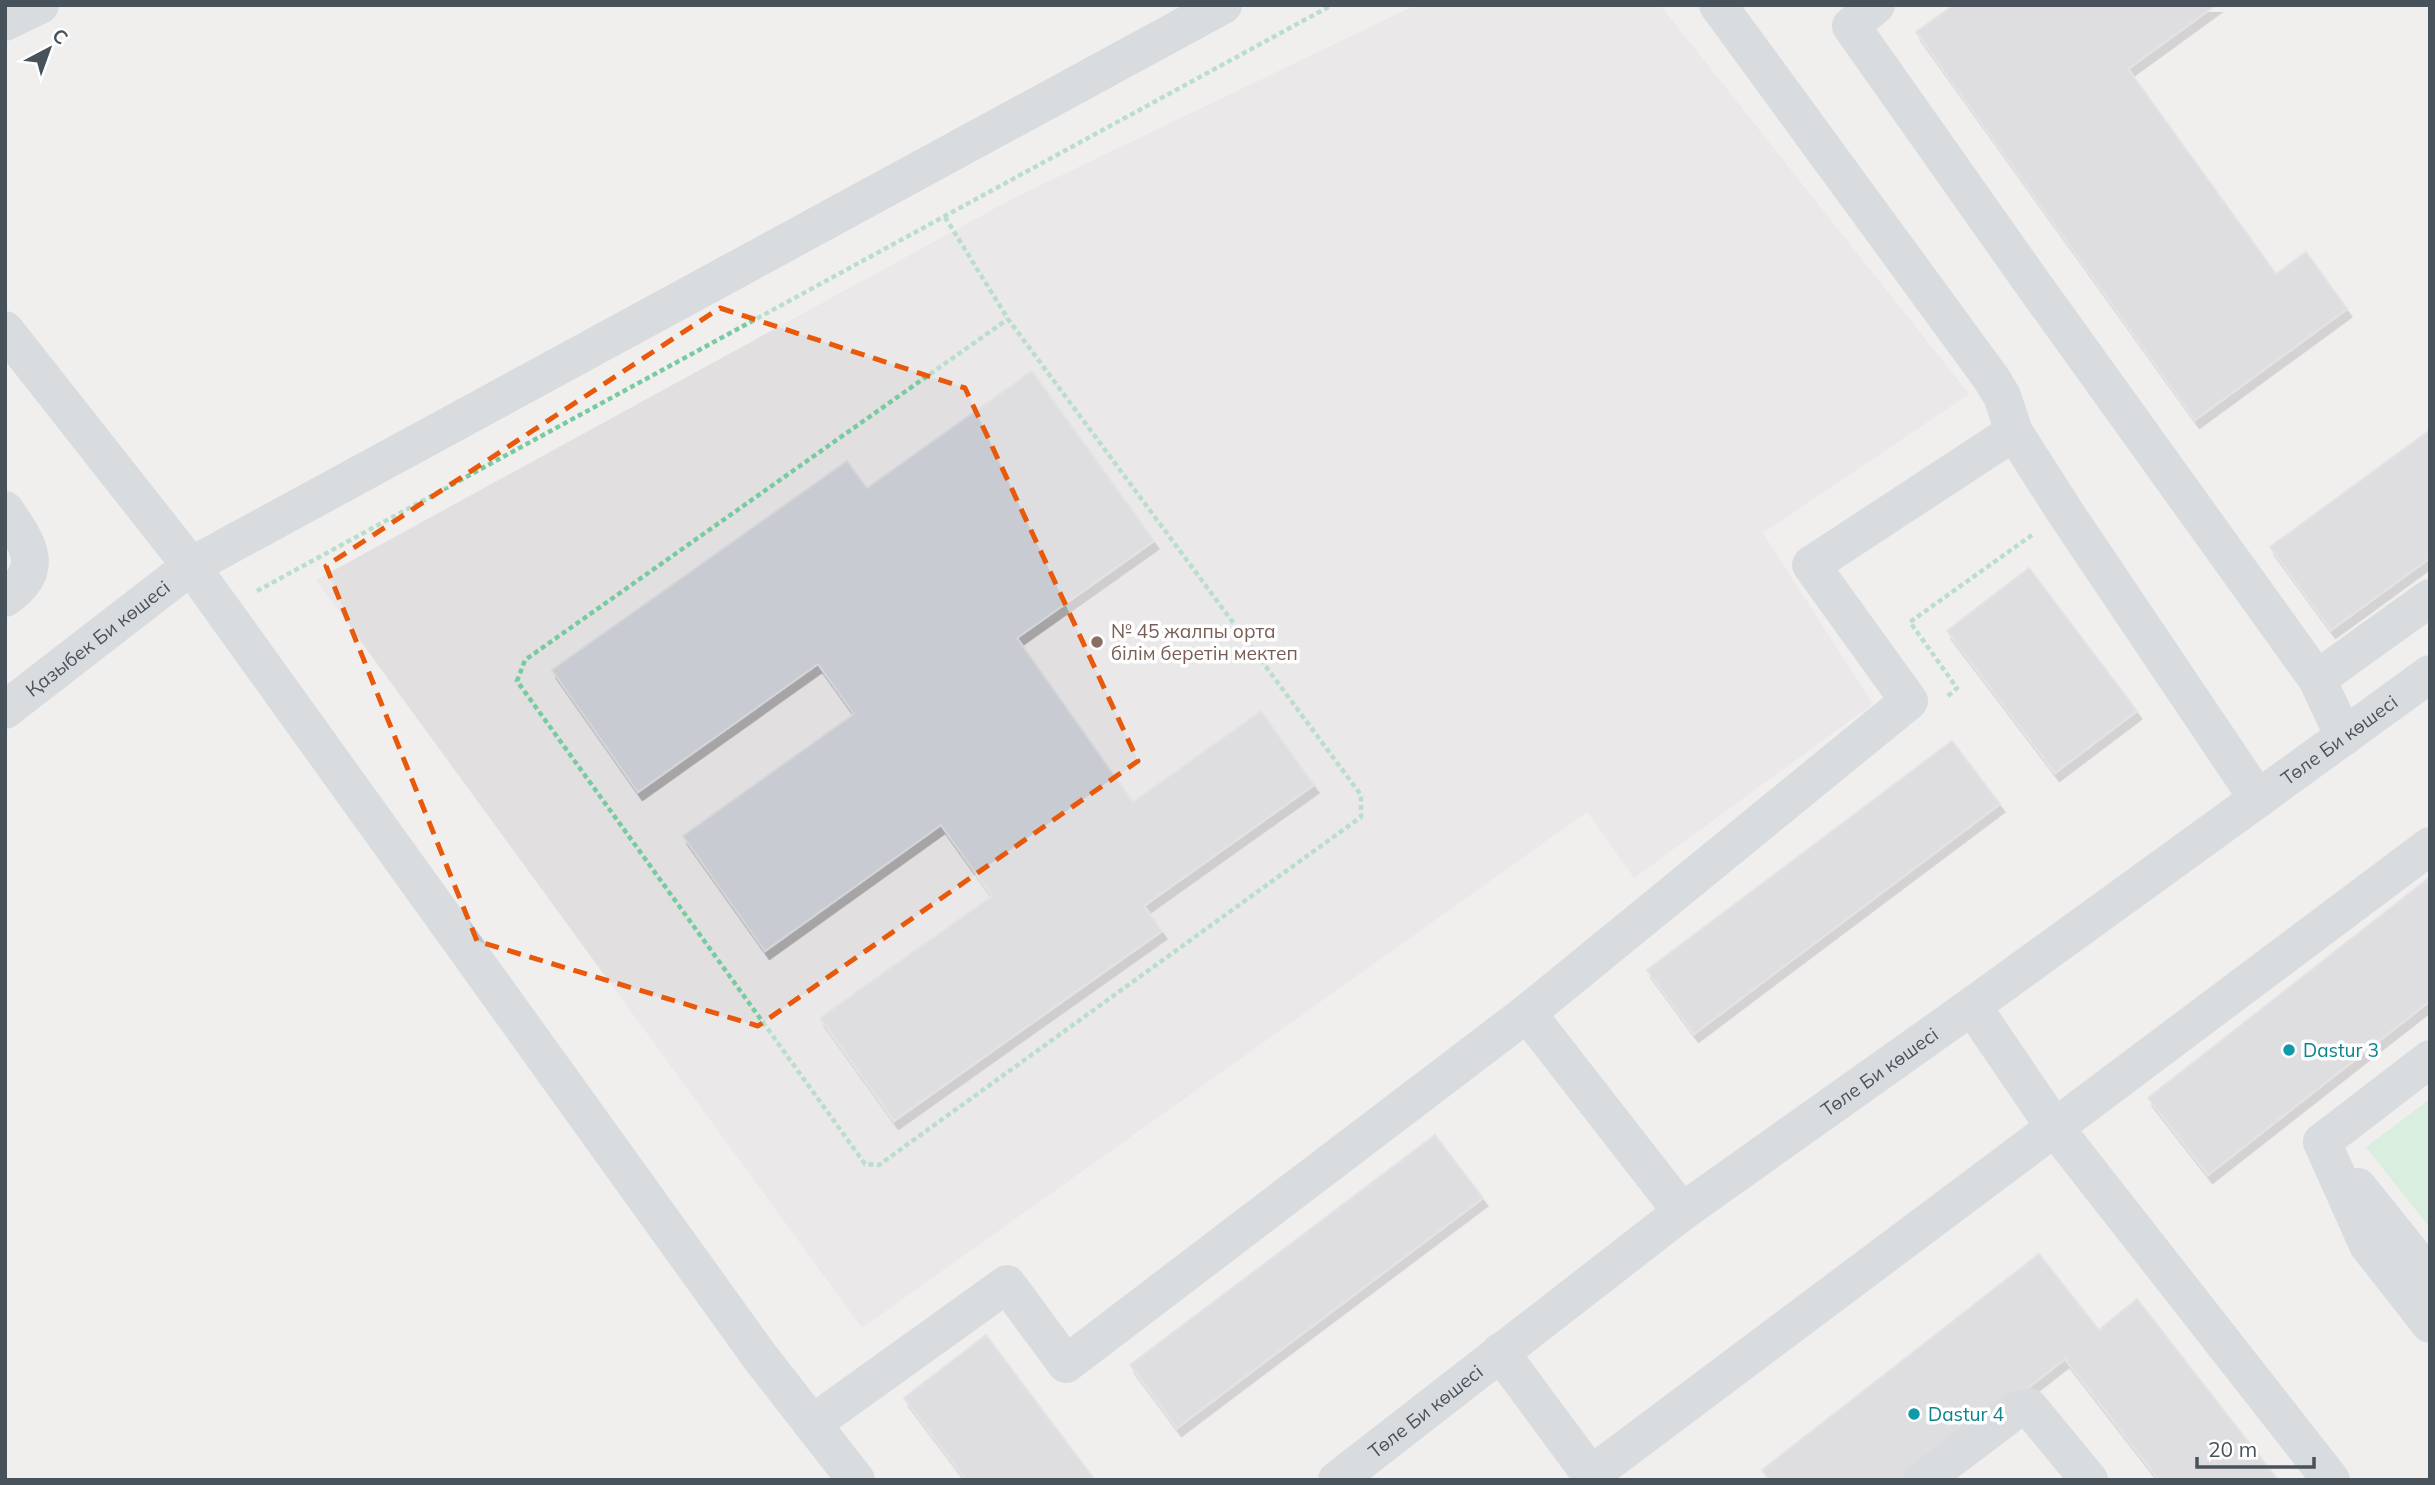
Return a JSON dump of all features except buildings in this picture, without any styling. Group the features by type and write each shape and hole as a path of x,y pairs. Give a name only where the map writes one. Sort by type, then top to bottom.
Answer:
{"street":[{"path":"5,22 40,5"},
{"name":"Қазыбек Би көшесі","path":"5,710 191,566 1223,5"},
{"path":"1718,5 1992,378 2002,396 2014,432 2258,799"},
{"path":"1854,12 2028,277 2317,679 2344,737"},
{"path":"12,353 191,566 752,1346 856,1480"},
{"path":"813,1424 1007,1284 1066,1364 1527,1013 1909,701 1811,565 2014,432"},
{"path":"5,510 27,543 30,570 17,589 5,597"},
{"path":"2317,679 2430,598"},
{"name":"Төле Би көшесі","path":"1337,1480 1682,1212 2344,737 2425,688"},
{"path":"1500,1352 1590,1478 2430,846"},
{"path":"1972,1006 2055,1128 2331,1480"},
{"path":"1527,1013 1682,1212"},
{"path":"2322,1142 2430,1059"},
{"path":"2322,1142 2430,1278"},
{"path":"2322,1142 2368,1245 2430,1324"},
{"path":"1923,1480 2014,1411 2029,1407 2089,1480"}],"path":[{"path":"222,610 1332,5"},
{"path":"945,217 1008,319 1361,795 1361,817 879,1165 865,1164 517,681 525,660 1008,319"}],"highlighted area":[{"path":"720,308 965,388 1138,761 758,1026 477,941 326,566"}],"shaded area":[{"name":"№ 45 жалпы орта білім беретін мектеп","path":"1416,5 1660,5 1969,394 1763,533 1873,704 1634,878 1587,812 862,1328 316,580 1012,199"}],"green space":[{"path":"2430,1099 2430,1228 2366,1147"}],"place":[{"name":"№ 45 жалпы орта білім беретін мектеп","path":"1097,642"},
{"name":"Dastur 3","path":"2289,1050"},
{"name":"Dastur 4","path":"1914,1414"}]}
